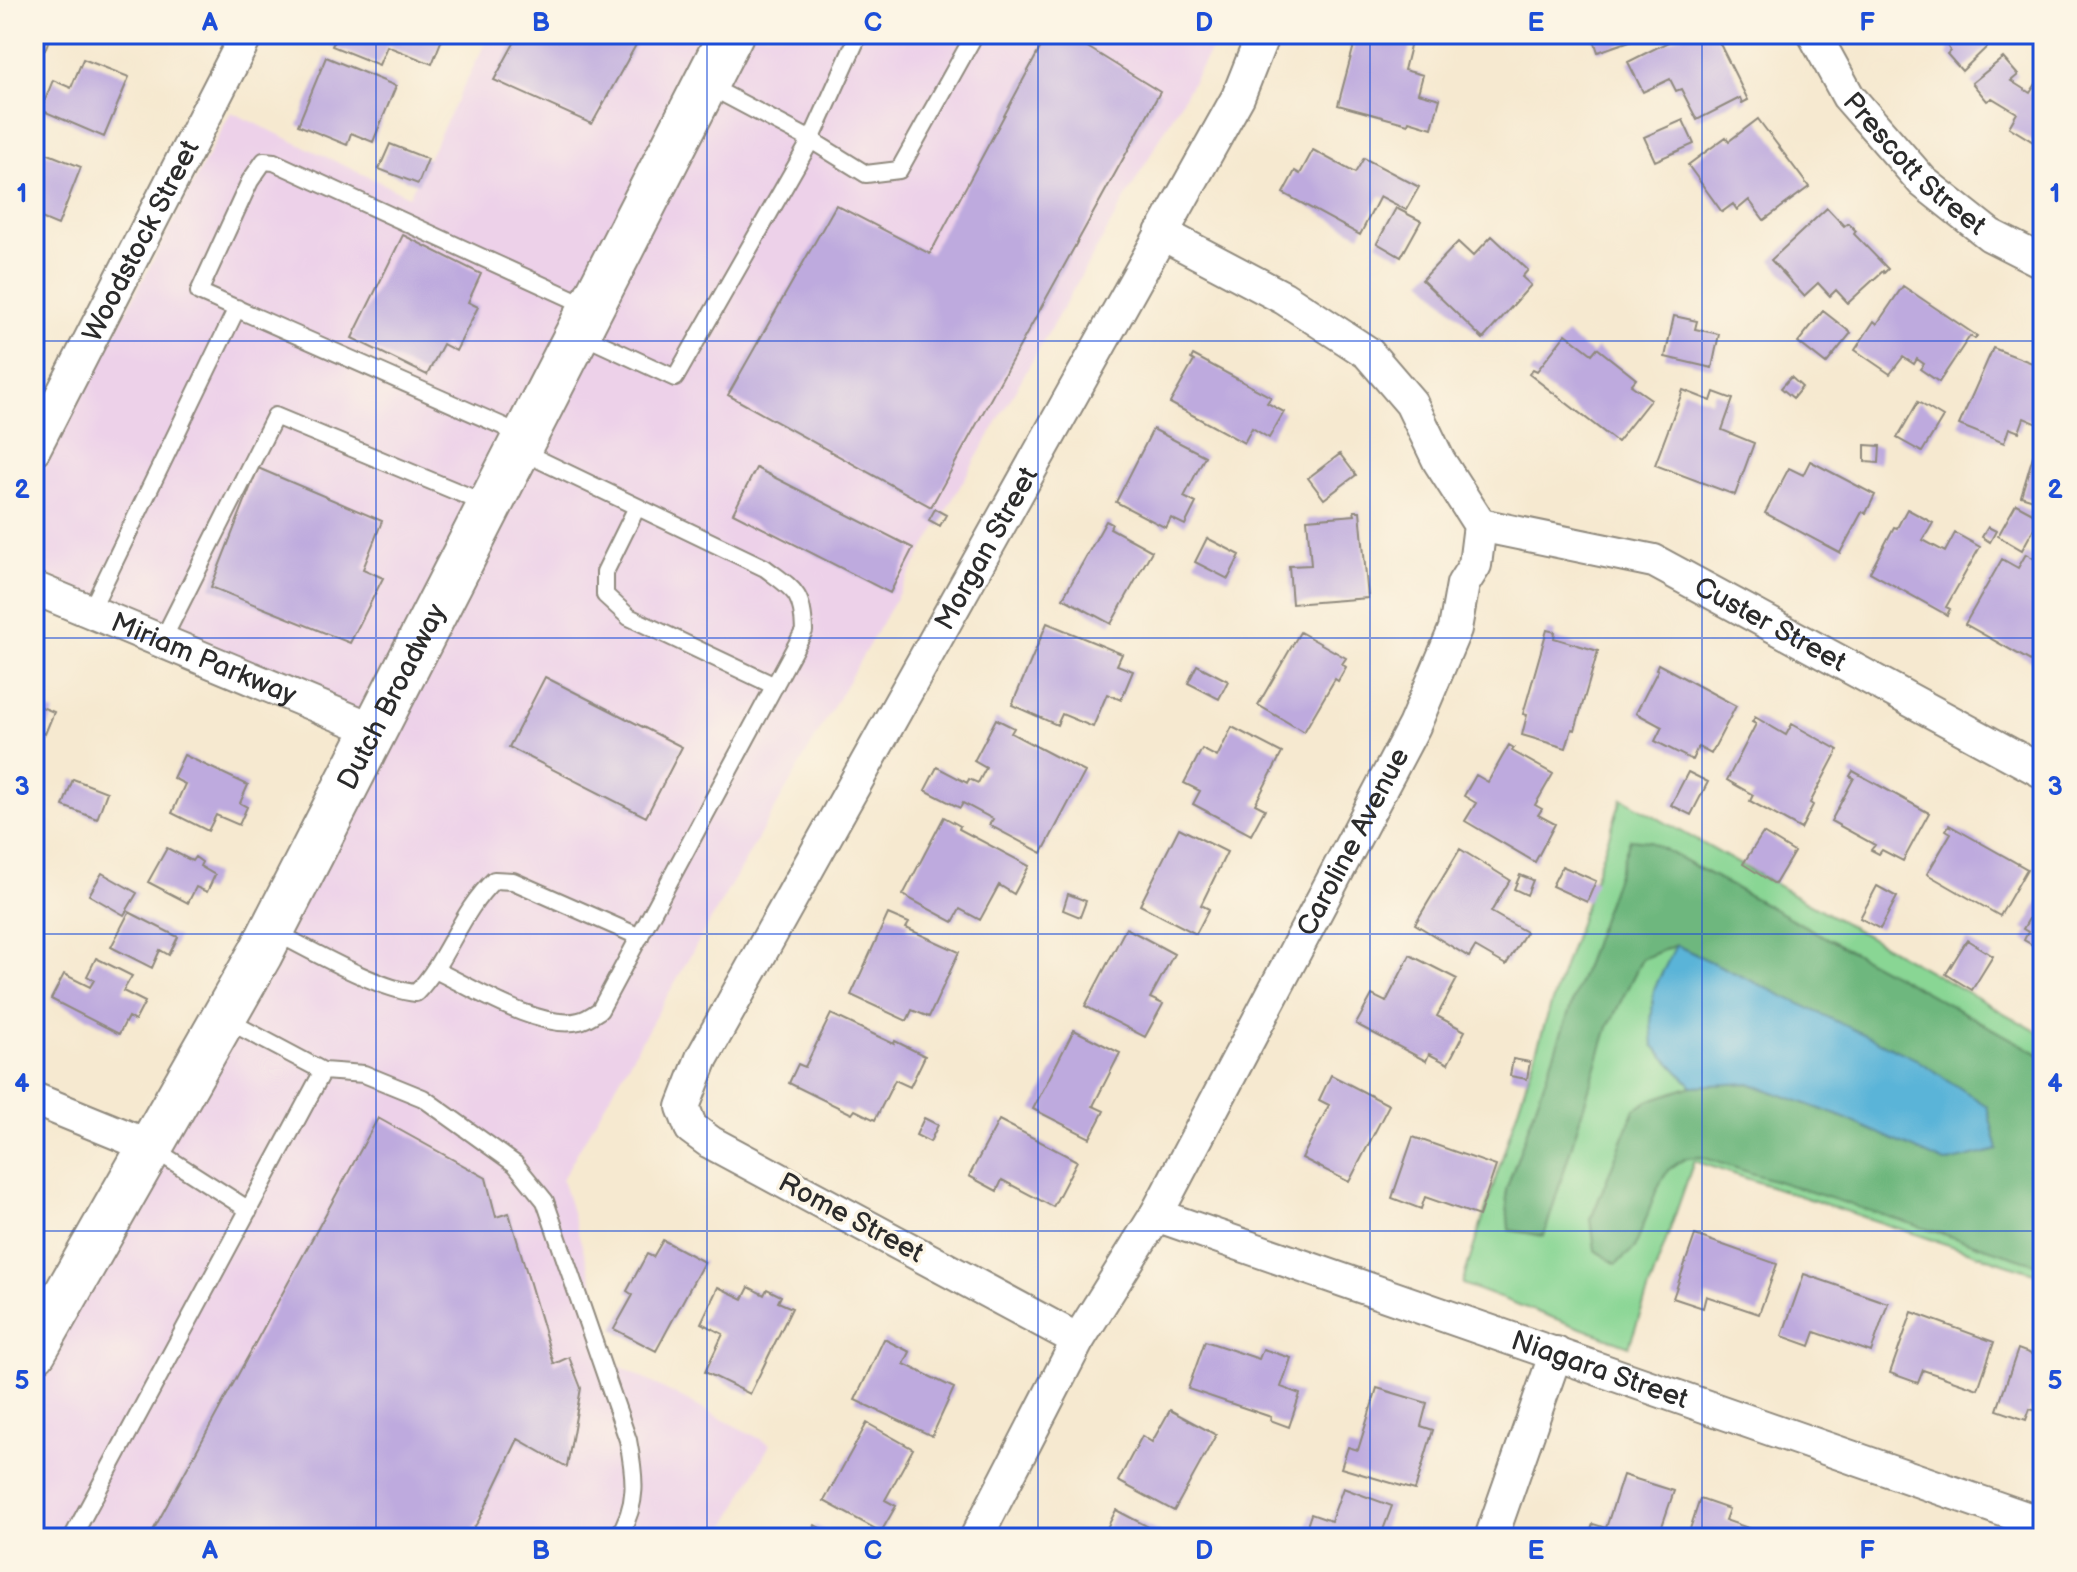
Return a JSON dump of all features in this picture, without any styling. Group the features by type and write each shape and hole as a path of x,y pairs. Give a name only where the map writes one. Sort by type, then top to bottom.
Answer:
{"main road":[{"name":"Dutch Broadway","path":"34,1351 272,931 731,34"}],"street":[{"name":"Woodstock Street","path":"34,449 247,34"},
{"name":"Morgan Street","path":"702,1058 1238,97 1263,34"},
{"name":"Prescott Street","path":"1814,34 1848,96 1923,182 1990,235 2043,262"},
{"path":"1161,233 1284,298 1368,353 1411,403 1439,461 1480,525"},
{"name":"Custer Street","path":"1480,525 1654,561 2043,772"},
{"name":"Caroline Avenue","path":"976,1538 1078,1340 1156,1215 1414,726 1455,629 1463,584 1475,565 1480,525"},
{"name":"Miriam Parkway","path":"34,588 375,730"},
{"name":"Rome Street","path":"702,1058 683,1107 691,1128 1078,1340"},
{"path":"34,1099 149,1146"},
{"name":"Niagara Street","path":"1156,1215 2043,1524"},
{"path":"1491,1538 1556,1353"}],"lane":[{"path":"435,970 542,1021 581,1021 600,1010 804,631 804,612 796,592 765,568 637,507 522,443 199,292 250,181 264,161 274,162 584,320 675,378 811,140 859,34"},
{"path":"705,84 811,140 866,174 899,170 975,34"},
{"path":"90,612 237,308"},
{"path":"162,641 275,416 490,505"},
{"path":"637,507 605,572 605,595 629,617 775,686"},
{"path":"272,931 404,992 416,993 435,970 478,895 494,880 513,881 640,937"},
{"path":"223,1018 323,1071 364,1074 423,1098 515,1164 545,1201 628,1440 635,1476 630,1519 617,1538"},
{"path":"72,1538 323,1071"},
{"path":"149,1146 249,1210"}],"shaded area":[{"path":"490,34 1220,34 562,1179 618,1365 770,1444 720,1538 34,1538 34,1363 390,731 34,569 34,487 231,112 409,196"}],"green space":[{"path":"1622,798 2043,1035 2043,1276 1694,1161 1629,1346 1462,1284 1549,1011"},
{"path":"1630,839 1649,841 2043,1056 2043,1266 1701,1157 1686,1158 1668,1170 1657,1189 1635,1248 1616,1264 1595,1250 1591,1219 1635,1109 1650,1100 1692,1086 1749,1083 1842,1117 1676,945 1642,959 1608,1027 1544,1236 1509,1230 1506,1190"}],"water":[{"path":"1676,945 1916,1059 1987,1106 1998,1150 1945,1163 1842,1117 1749,1083 1692,1086 1653,1045 1654,989"}],"building":[{"path":"34,34 51,34 45,50 34,46"},
{"path":"337,34 444,34 432,64 387,46 379,65 332,46"},
{"path":"519,34 642,34 592,124 494,80"},
{"path":"1357,34 1406,34 1412,38 1404,70 1423,75 1418,93 1440,99 1432,128 1338,105"},
{"path":"1592,34 1637,34 1639,38 1598,52"},
{"path":"1684,34 1715,34 1748,100 1742,103 1740,98 1697,120 1681,89 1676,91 1670,79 1643,92 1628,62"},
{"path":"1942,34 1980,34 1990,44 1962,71 1947,54 1950,51"},
{"path":"1068,35 1160,92 931,507 728,395 836,205 930,254 1044,41"},
{"path":"326,57 396,86 373,142 351,133 347,145 298,125"},
{"path":"2003,58 2018,75 2011,81 2030,93 2043,73 2043,148 2009,127 2017,113 1992,98 1987,101 1972,83"},
{"path":"83,59 129,77 104,137 41,110 53,80 71,88"},
{"path":"1758,119 1809,187 1764,220 1749,200 1737,210 1733,204 1722,212 1688,165 1726,137 1729,141"},
{"path":"1683,120 1694,144 1655,161 1644,137"},
{"path":"390,144 428,159 418,184 379,169"},
{"path":"36,149 81,167 58,225 34,215"},
{"path":"1313,150 1355,173 1364,158 1419,187 1406,210 1380,196 1360,235 1283,193 1295,171 1300,174"},
{"path":"1396,208 1421,221 1401,257 1377,243"},
{"path":"1827,208 1844,226 1848,223 1856,231 1854,234 1888,269 1848,303 1836,290 1830,296 1818,283 1804,296 1771,260"},
{"path":"403,235 481,274 468,302 478,307 456,351 443,344 427,375 352,338"},
{"path":"1492,236 1528,270 1522,277 1531,285 1483,339 1422,280 1458,242 1473,256"},
{"path":"1903,286 1977,336 1975,339 1970,336 1939,382 1920,369 1924,364 1917,359 1914,364 1903,357 1890,374 1855,350"},
{"path":"1823,311 1851,333 1826,364 1798,342"},
{"path":"1674,316 1697,321 1695,329 1719,334 1712,368 1665,357"},
{"path":"1566,334 1592,354 1597,348 1636,379 1631,385 1651,399 1617,442 1529,374 1533,369 1537,371"},
{"path":"1993,348 2043,367 2043,426 2024,418 2019,432 2009,428 2004,443 1959,425"},
{"path":"1193,355 1271,397 1267,403 1284,412 1269,438 1252,428 1244,443 1170,403 1194,361 1191,359"},
{"path":"1791,377 1802,387 1793,398 1781,388"},
{"path":"1683,390 1711,401 1714,392 1733,399 1722,430 1754,443 1735,495 1655,465"},
{"path":"1918,402 1943,417 1922,452 1897,438"},
{"path":"1153,429 1205,456 1184,497 1196,503 1185,525 1171,518 1166,528 1116,502"},
{"path":"1865,445 1880,446 1879,463 1865,462"},
{"path":"1340,454 1356,475 1324,499 1308,478"},
{"path":"2033,456 2043,459 2043,503 2021,496"},
{"path":"1810,461 1875,495 1840,553 1765,513 1789,468 1803,475"},
{"path":"258,468 382,521 363,569 383,578 350,643 211,587"},
{"path":"756,468 913,548 890,593 733,513"},
{"path":"2016,504 2040,517 2022,550 1998,536"},
{"path":"935,509 946,515 940,526 929,520"},
{"path":"1907,509 1933,523 1923,540 1945,552 1955,533 1980,547 1946,607 1950,609 1947,615 1870,572"},
{"path":"1354,511 1360,511 1368,598 1292,604 1289,566 1311,565 1307,519 1355,515"},
{"path":"1106,521 1112,524 1110,528 1152,551 1111,624 1063,598"},
{"path":"1988,527 1996,531 1990,542 1982,537"},
{"path":"1207,538 1240,555 1228,579 1195,562"},
{"path":"2026,554 2043,564 2043,589 2036,603 2043,607 2043,668 1965,624 2002,559 2018,568"},
{"path":"1047,623 1122,654 1117,665 1133,671 1121,700 1107,694 1093,727 1062,714 1057,725 1012,705"},
{"path":"1547,630 1555,632 1554,638 1598,651 1575,730 1572,729 1566,748 1522,735 1527,715 1523,714"},
{"path":"1300,632 1346,658 1342,664 1346,667 1338,681 1335,679 1304,732 1258,705"},
{"path":"1658,664 1736,706 1711,754 1698,747 1692,760 1655,741 1662,727 1636,713 1658,670"},
{"path":"1197,665 1228,681 1219,699 1188,683"},
{"path":"545,677 682,747 646,817 509,747"},
{"path":"34,687 40,690 34,704"},
{"path":"34,704 54,712 45,734 41,732 34,749"},
{"path":"1755,717 1786,735 1792,724 1838,750 1810,803 1813,805 1801,829 1750,801 1753,795 1727,780 1756,724 1752,722"},
{"path":"996,719 1014,728 1011,733 1085,772 1042,853 989,825 993,819 963,803 960,808 925,790 937,767 967,783 969,779 978,783 986,768 974,761"},
{"path":"1232,727 1282,753 1255,804 1265,809 1251,835 1193,804 1200,791 1184,783 1202,749 1217,757"},
{"path":"1509,745 1514,748 1512,751 1553,774 1535,805 1542,809 1538,815 1555,824 1535,862 1465,821 1476,803 1464,796 1476,775 1488,782"},
{"path":"184,755 248,785 240,803 247,807 239,825 216,815 208,831 172,813 185,784 173,778"},
{"path":"1853,771 1929,813 1903,861 1882,850 1879,854 1871,850 1875,845 1831,821 1854,778 1850,776"},
{"path":"1688,772 1708,782 1691,815 1671,805"},
{"path":"73,779 107,792 97,819 63,806"},
{"path":"944,817 960,826 959,829 1029,866 1014,894 999,885 980,920 960,909 953,922 903,895"},
{"path":"1949,825 2027,869 2000,916 1927,874 1951,833 1946,830"},
{"path":"1179,828 1227,852 1201,905 1209,909 1196,934 1140,905"},
{"path":"1763,833 1794,852 1775,884 1743,864"},
{"path":"167,848 192,861 195,857 202,862 200,866 215,875 207,892 196,887 188,903 148,882"},
{"path":"1460,849 1510,880 1491,912 1526,932 1506,965 1475,947 1469,957 1415,924"},
{"path":"1562,866 1596,881 1587,902 1552,886"},
{"path":"102,873 137,893 124,915 89,895"},
{"path":"1520,875 1533,880 1527,895 1514,889"},
{"path":"1877,886 1897,897 1880,929 1860,918"},
{"path":"1068,894 1086,901 1080,917 1063,910"},
{"path":"2043,895 2043,951 2024,940 2028,932 2023,929"},
{"path":"129,912 178,937 169,955 160,950 152,968 111,947"},
{"path":"888,914 909,923 906,928 959,952 929,1017 912,1010 907,1021 851,995"},
{"path":"1126,928 1174,954 1150,998 1163,1004 1145,1037 1085,1006"},
{"path":"1967,940 1993,956 1972,990 1946,974"},
{"path":"1410,955 1457,979 1437,1016 1465,1031 1448,1064 1429,1054 1426,1061 1356,1024 1372,995 1386,1002"},
{"path":"96,958 132,976 123,991 145,1002 135,1021 128,1017 119,1034 51,999 64,974 90,987 94,980 87,976"},
{"path":"831,1014 925,1056 910,1087 895,1080 875,1120 855,1110 852,1114 789,1083 798,1064 805,1067"},
{"path":"1074,1030 1120,1053 1093,1106 1104,1111 1090,1138 1033,1109"},
{"path":"1513,1059 1530,1062 1527,1079 1510,1076"},
{"path":"1331,1075 1389,1105 1349,1182 1302,1158 1329,1105 1319,1100"},
{"path":"378,1118 486,1178 496,1217 509,1213 554,1364 569,1357 581,1388 567,1467 518,1439 479,1520 467,1538 149,1538"},
{"path":"924,1118 938,1125 930,1142 916,1135"},
{"path":"999,1120 1077,1161 1053,1207 1002,1180 997,1191 969,1176"},
{"path":"1413,1137 1496,1166 1479,1216 1425,1197 1421,1209 1392,1198"},
{"path":"1695,1235 1777,1264 1759,1314 1706,1296 1703,1308 1673,1298"},
{"path":"663,1240 704,1262 656,1351 614,1329 633,1295 627,1291 647,1254 653,1257"},
{"path":"1804,1274 1888,1303 1871,1352 1815,1332 1810,1346 1782,1336"},
{"path":"718,1287 743,1299 749,1287 764,1295 767,1289 781,1296 778,1302 792,1308 750,1394 705,1372 723,1334 701,1323"},
{"path":"1912,1312 1994,1342 1978,1389 1923,1370 1918,1383 1890,1373"},
{"path":"884,1339 910,1352 904,1364 954,1388 932,1436 855,1400"},
{"path":"1205,1341 1259,1359 1263,1349 1291,1358 1281,1387 1300,1394 1289,1427 1270,1420 1271,1417 1188,1389"},
{"path":"2043,1347 2043,1413 2030,1409 2026,1420 1997,1410 2018,1349 2039,1357"},
{"path":"1377,1388 1427,1403 1421,1426 1433,1430 1415,1490 1341,1468 1348,1447 1358,1450"},
{"path":"1170,1410 1216,1435 1174,1511 1118,1481 1142,1436 1152,1442"},
{"path":"867,1423 913,1449 885,1500 896,1506 881,1532 824,1501"},
{"path":"1623,1475 1674,1491 1658,1538 1588,1538 1593,1524 1606,1528"},
{"path":"1343,1488 1392,1506 1380,1538 1303,1538 1311,1514 1331,1521"},
{"path":"1700,1499 1729,1509 1725,1520 1777,1538 1687,1538"},
{"path":"1116,1510 1162,1534 1160,1538 1102,1538"},
{"path":"815,1525 838,1538 808,1538"}]}
